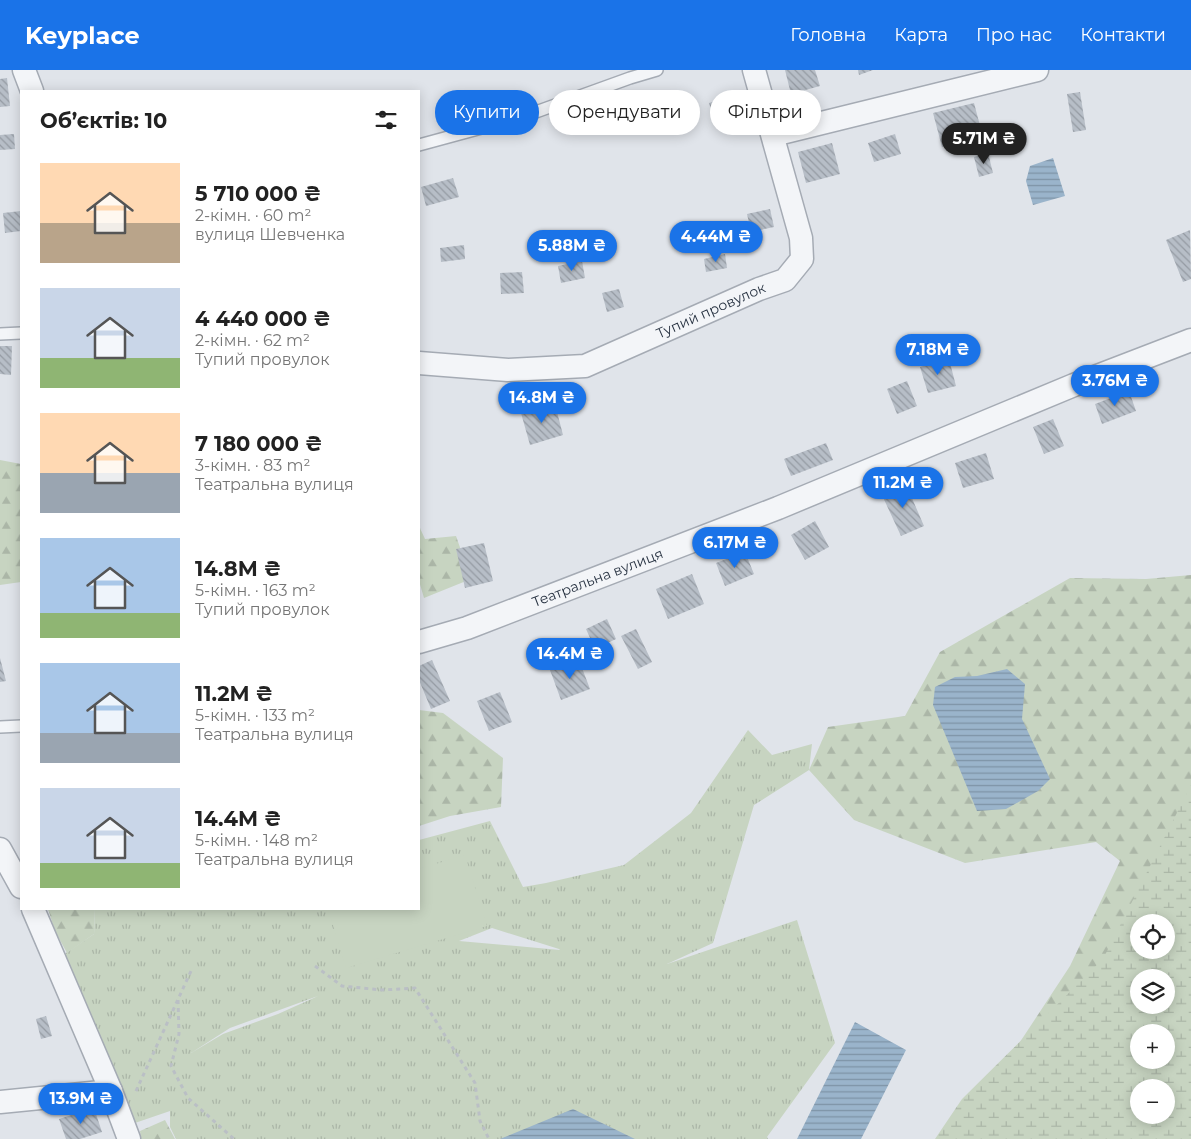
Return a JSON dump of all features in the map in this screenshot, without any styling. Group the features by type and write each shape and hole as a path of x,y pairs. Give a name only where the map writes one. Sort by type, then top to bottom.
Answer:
{"street":[{"path":"24,70 32,90"},
{"name":"Тупий провулок","path":"754,70 760,90"},
{"path":"821,123 1037,70"},
{"name":"Тупий провулок","path":"420,363 508,370 585,366 759,289 785,280 802,259 802,238 773,135"},
{"name":"Театральна вулиця","path":"420,642 466,628 778,508 1074,385 1191,340"},
{"path":"7,849 20,884"},
{"path":"34,910 38,916 111,1091 129,1139"},
{"path":"0,1102 111,1091"}],"lane":[{"path":"420,145 522,117 657,70"},
{"path":"0,334 20,333"},
{"path":"0,727 20,726"}],"path":[{"path":"314,966 342,986 382,990 415,988 475,1083 480,1121 489,1139"},
{"path":"132,1098 191,972"},
{"path":"178,1000 179,1034 171,1066 188,1098 234,1139"}],"green space":[{"path":"0,460 20,464 20,582 0,585"},
{"path":"420,528 425,539 456,536 471,579 424,598 420,584"},
{"path":"1191,575 1191,891 1172,914 1130,914 1130,959 1139,959 1139,969 1130,969 1130,983 1020,1042 1070,966 1120,861 1096,842 965,863 854,820 809,770 828,727 905,716 940,652 1070,578 1146,579"},
{"path":"420,710 443,713 503,758 501,807 450,816 420,826"},
{"path":"748,730 772,755 812,744 809,770 754,805 713,943 667,964 797,920 835,1043 767,1137 768,1139 176,1139 170,1127 170,1111 132,1124 63,955 94,934 95,910 420,910 420,840 490,821 523,887 624,865 691,813","holes":["492,928 560,950 459,941","318,996 278,1014 223,1034 191,1053 230,1028"]},
{"path":"1191,785 1191,1139 935,1139 962,1099 1103,959"},
{"path":"465,855 487,926 346,968 328,910 420,910 420,869"},
{"path":"48,910 95,910 94,934 67,953 55,931"},
{"path":"165,1120 175,1139 141,1139 140,1131"}],"water":[{"path":"1053,158 1065,196 1033,205 1026,181 1030,166"},
{"path":"1007,669 1025,684 1022,719 1050,779 1038,791 1006,809 977,811 933,705 935,687 955,677 977,676"},
{"path":"855,1022 906,1050 861,1139 797,1139"},
{"path":"573,1109 635,1139 500,1139"}],"building":[{"path":"785,70 815,70 820,86 806,90 790,90"},
{"path":"858,70 873,70 859,75"},
{"path":"7,78 10,106 0,107 0,79"},
{"path":"1080,92 1086,130 1073,132 1067,94"},
{"path":"974,103 983,137 942,147 933,113"},
{"path":"14,134 15,149 0,150 0,135"},
{"path":"895,134 901,154 874,162 868,143"},
{"path":"832,143 840,174 806,183 798,152"},
{"path":"988,153 993,173 979,177 974,157"},
{"path":"453,178 459,197 426,206 421,187"},
{"path":"770,209 774,227 751,232 747,214"},
{"path":"20,211 20,231 5,233 3,213"},
{"path":"1190,230 1191,279 1183,282 1166,240"},
{"path":"464,245 465,259 441,262 440,248"},
{"path":"725,254 727,268 706,272 704,259"},
{"path":"582,261 585,278 561,283 558,266"},
{"path":"522,272 524,293 501,294 500,273"},
{"path":"619,289 624,307 607,312 602,293"},
{"path":"0,346 12,346 11,375 0,374"},
{"path":"949,359 956,386 928,393 920,367"},
{"path":"907,381 917,406 897,414 887,389"},
{"path":"1129,391 1136,411 1102,424 1095,404"},
{"path":"555,404 563,435 530,445 521,413"},
{"path":"1053,419 1064,446 1044,454 1033,427"},
{"path":"826,443 833,460 791,476 784,459"},
{"path":"986,453 994,479 963,488 955,463"},
{"path":"905,482 924,526 901,536 881,493"},
{"path":"815,521 829,547 805,560 791,535"},
{"path":"484,543 493,581 465,588 456,549"},
{"path":"745,552 754,574 725,586 716,563"},
{"path":"692,574 704,604 668,619 656,589"},
{"path":"607,619 616,639 595,649 586,629"},
{"path":"636,629 652,662 638,669 621,636"},
{"path":"0,658 6,681 0,682"},
{"path":"432,660 450,701 431,709 420,682 420,666"},
{"path":"579,660 590,689 561,700 550,670"},
{"path":"500,692 512,722 489,731 477,701"},
{"path":"46,1016 52,1036 41,1039 36,1019"},
{"path":"94,1108 102,1132 80,1139 66,1139 59,1119"}]}
